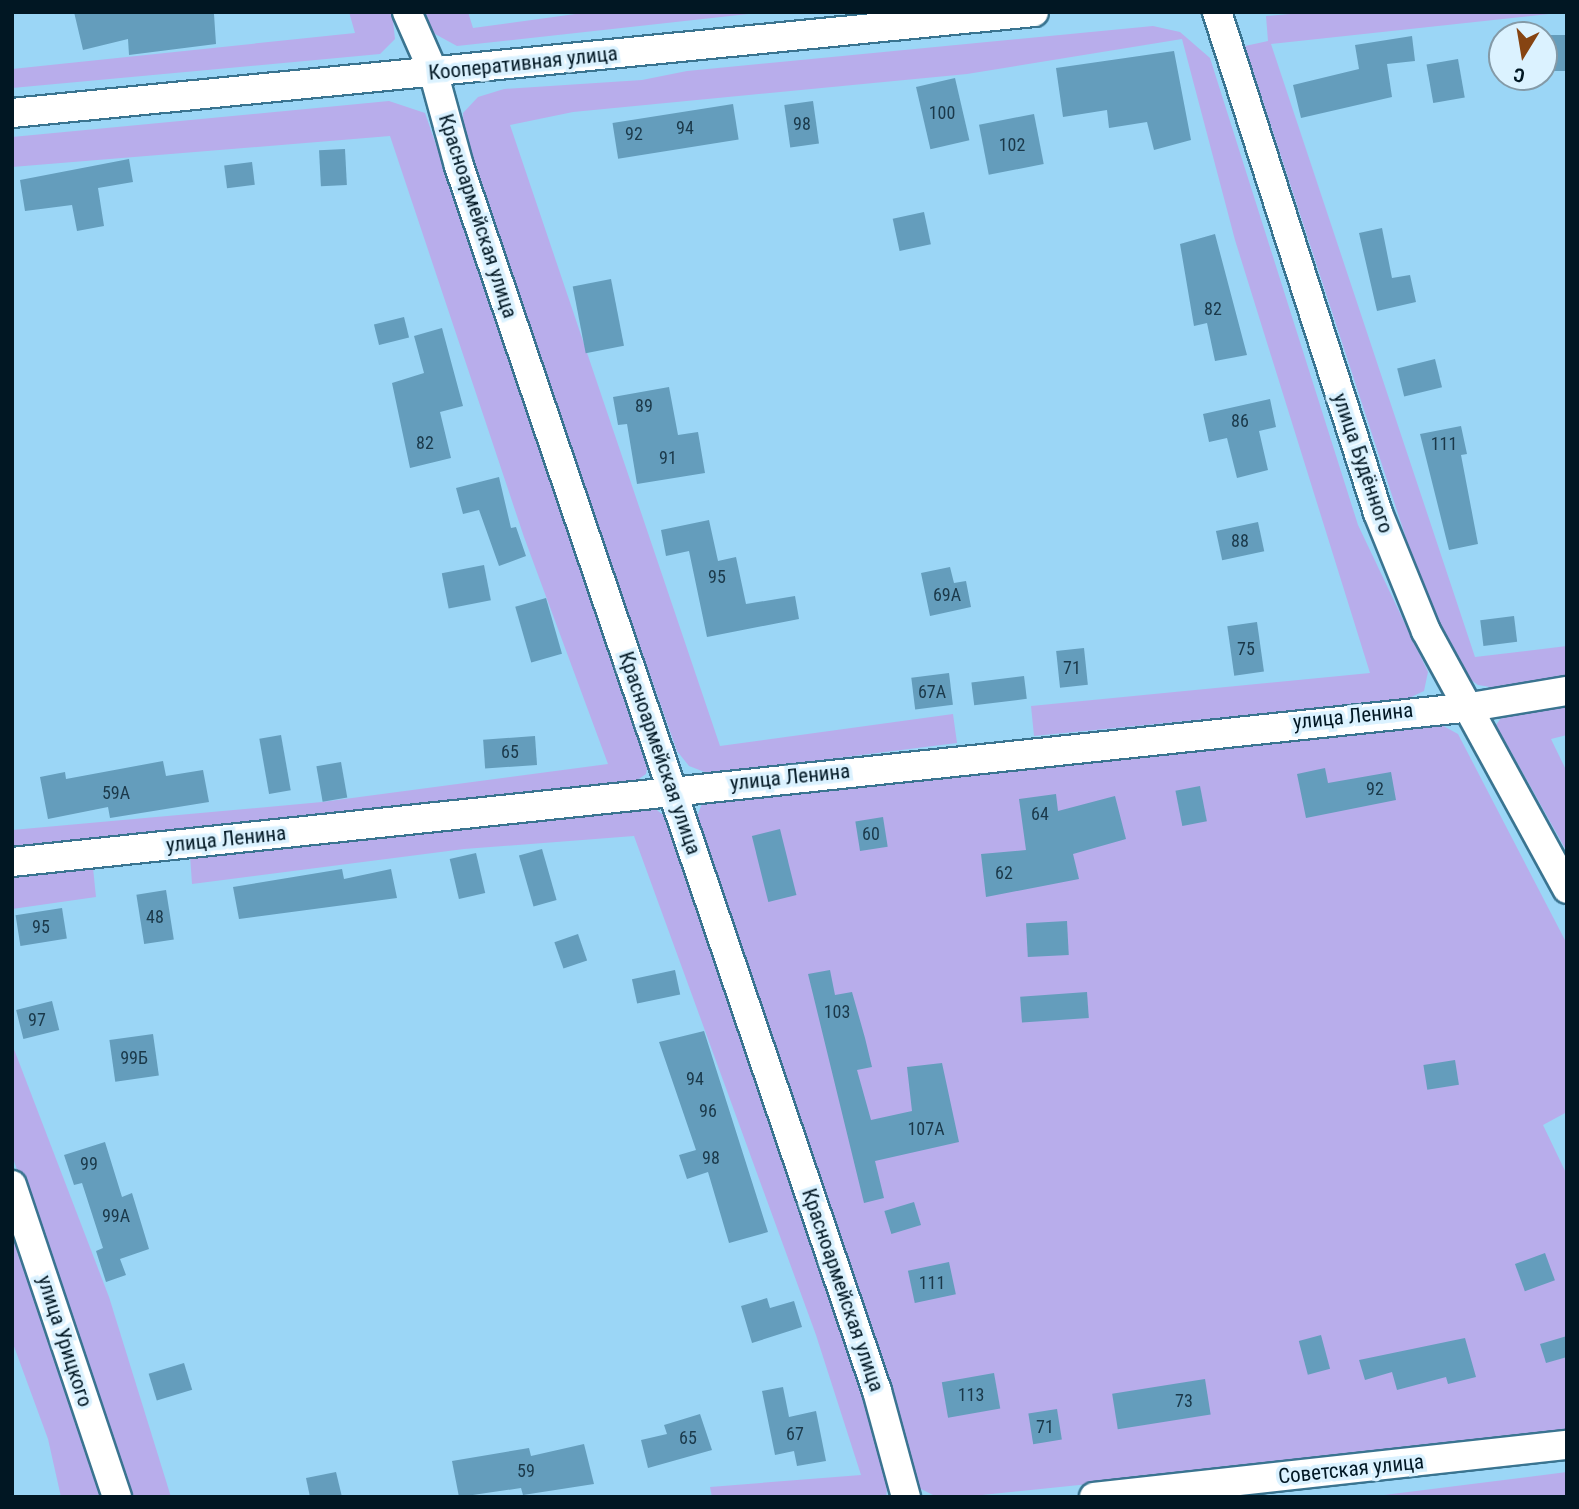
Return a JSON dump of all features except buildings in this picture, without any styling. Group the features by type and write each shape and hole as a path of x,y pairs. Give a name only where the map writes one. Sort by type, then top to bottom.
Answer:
{"street":[{"name":"Красноармейская улица","path":"407,12 433,71 459,166 877,1391 906,1497"},
{"name":"Кооперативная улица","path":"12,113 1034,12"},
{"name":"улица Будённого","path":"1217,12 1378,513 1426,631 1471,707 1567,889"},
{"name":"улица Ленина","path":"12,862 1471,707 1567,691"},
{"name":"улица Урицкого","path":"12,1185 117,1497"},
{"name":"Советская улица","path":"1094,1497 1567,1446"}],"shaded area":[{"path":"349,12 392,12 395,39 380,54 12,88 12,69 355,33"},
{"path":"422,12 468,12 473,28 590,12 766,12 457,46 435,34"},
{"path":"1312,12 1567,12 1271,44 1475,657 1567,646 1567,679 1503,689 1478,685 1464,675 1422,587 1245,46 1268,41 1266,16"},
{"path":"1153,26 1180,32 1210,58 1358,525 1428,672 1424,691 1407,699 1034,736 1031,706 1370,673 1235,240 1182,39 967,74 573,112 510,125 720,746 953,714 957,743 710,774 689,766 677,751 524,317 464,137 463,113 478,97 504,89 642,80 687,71"},
{"path":"389,101 425,113 649,758 646,774 627,787 12,852 12,830 322,802 608,764 524,537 390,136 12,167 12,137"},
{"path":"1567,698 1567,735 1551,739 1567,772 1567,852 1496,725 1507,710"},
{"path":"1427,717 1458,734 1567,944 1567,1112 1543,1125 1567,1175 1567,1435 963,1497 937,1497 919,1488 696,820 702,803 715,796"},
{"path":"653,807 667,818 793,1180 889,1473 886,1497 712,1497 710,1487 861,1475 816,1335 634,836 464,849 192,884 190,855"},
{"path":"93,868 96,897 12,909 12,875"},
{"path":"12,1044 109,1297 171,1497 128,1497 12,1155"},
{"path":"12,1215 107,1497 61,1497 48,1439 12,1341"},
{"path":"1567,1472 1567,1497 1368,1497"}]}
